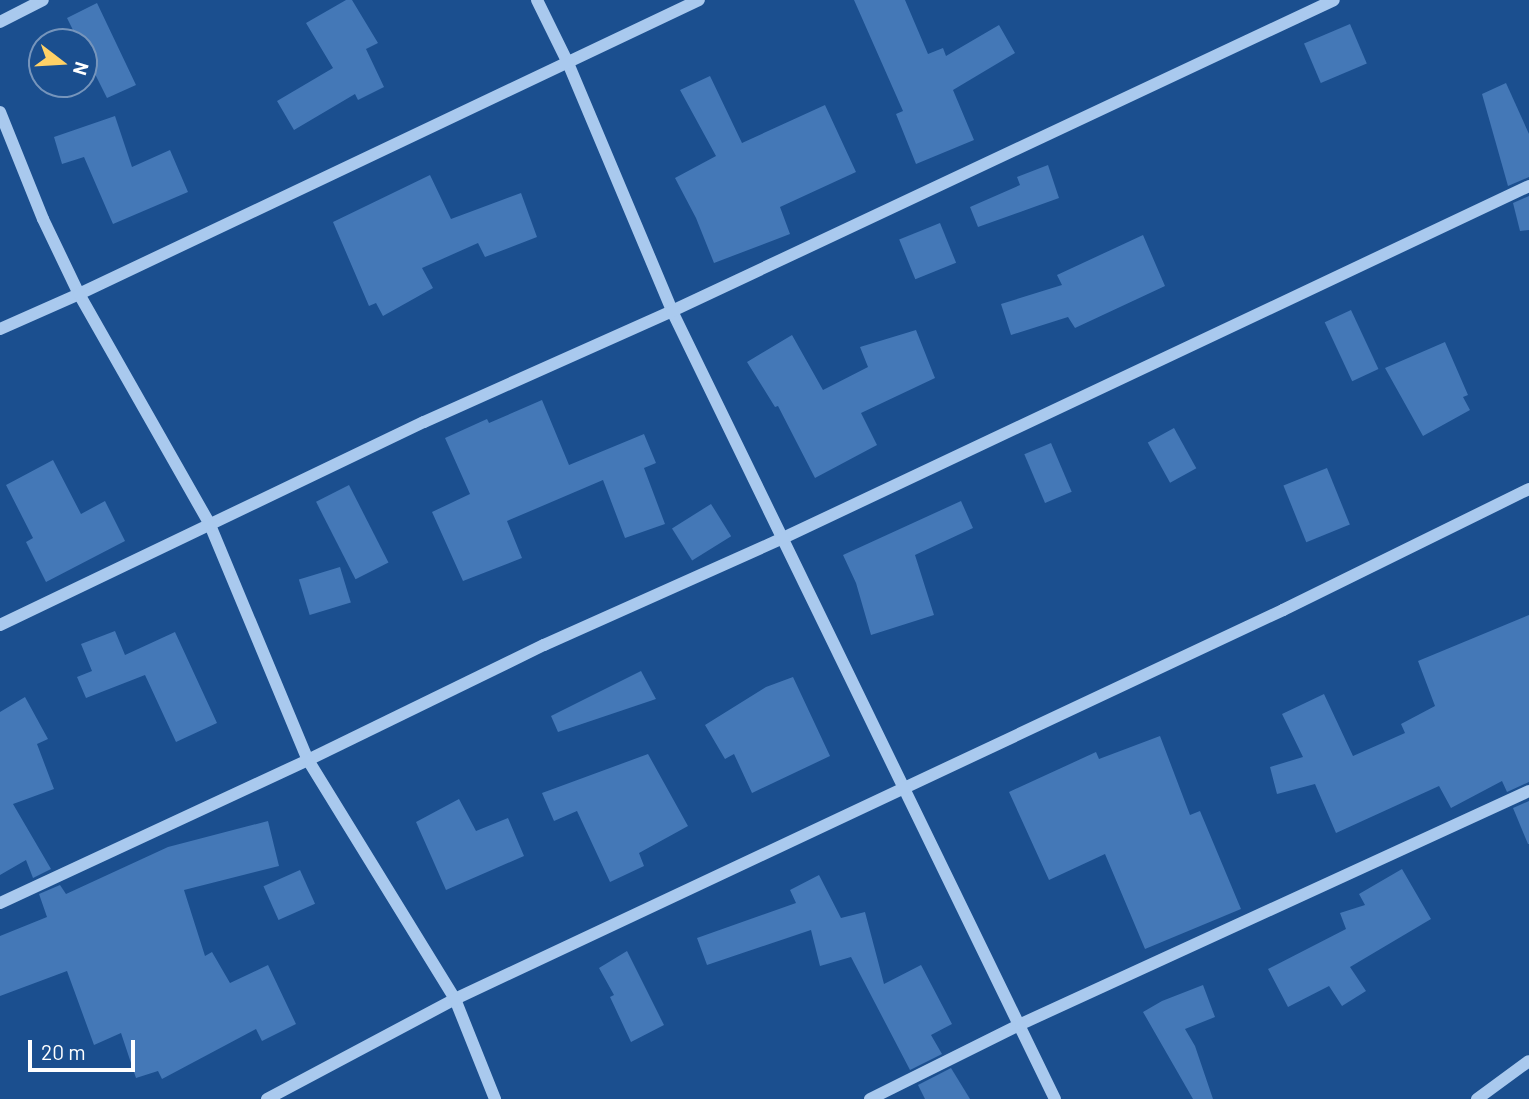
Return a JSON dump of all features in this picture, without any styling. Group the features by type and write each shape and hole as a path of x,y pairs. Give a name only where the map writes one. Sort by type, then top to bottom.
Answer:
{"street":[{"path":"0,22 43,0"},
{"path":"537,0 568,64 672,311 781,540 907,788 1055,1099"},
{"path":"0,329 568,64 699,0"},
{"path":"0,625 424,422 672,311 1334,0"},
{"path":"0,112 43,219 79,294 210,525 308,760 455,999 495,1099"},
{"path":"0,903 308,760 544,645 781,540 1529,186"},
{"path":"267,1099 455,999 907,788 1529,489"},
{"path":"870,1099 1021,1024 1529,792"},
{"path":"1478,1099 1529,1061"}],"building":[{"path":"346,0 352,0 378,43 366,49 384,87 358,100 355,94 294,130 277,101 333,68 306,23"},
{"path":"854,0 905,0 928,54 943,48 946,56 999,25 1015,53 953,90 974,140 916,164 896,114 903,111"},
{"path":"97,3 136,85 107,98 98,80 98,28 72,28 67,18"},
{"path":"1350,24 1367,64 1321,83 1304,44"},
{"path":"710,76 742,143 825,105 856,172 780,207 790,234 714,263 696,218 675,178 716,156 680,90"},
{"path":"1506,83 1529,134 1529,177 1508,186 1482,94"},
{"path":"115,116 132,167 170,150 188,192 113,224 84,157 62,164 54,137"},
{"path":"1048,165 1059,198 978,227 970,207 1020,185 1017,177"},
{"path":"430,175 451,219 521,193 537,237 485,257 478,243 422,268 433,288 383,316 376,303 369,306 333,222"},
{"path":"1529,196 1529,230 1520,231 1513,203"},
{"path":"940,223 956,263 915,279 899,239"},
{"path":"1143,235 1165,286 1075,328 1068,317 1011,335 1001,304 1062,285 1057,275"},
{"path":"1351,310 1378,369 1352,381 1325,322"},
{"path":"916,330 935,378 861,413 877,445 815,478 778,406 775,407 747,362 792,335 823,390 868,367 860,347"},
{"path":"1445,342 1468,395 1463,397 1470,410 1423,436 1385,368"},
{"path":"542,400 569,465 644,434 656,463 644,468 665,524 625,538 603,480 507,521 522,558 463,581 432,512 470,494 445,438 487,419 489,423"},
{"path":"1174,428 1196,468 1170,483 1148,443"},
{"path":"1051,443 1072,492 1045,503 1024,454"},
{"path":"53,460 81,514 105,501 125,541 46,582 26,542 33,538 6,485"},
{"path":"1327,468 1350,525 1306,542 1283,486"},
{"path":"349,485 388,563 356,579 316,502"},
{"path":"961,501 973,528 915,555 934,615 871,635 856,583 843,555"},
{"path":"711,504 731,536 692,561 672,528"},
{"path":"340,567 351,602 310,615 299,580"},
{"path":"1529,615 1529,782 1507,792 1502,781 1451,808 1439,786 1336,833 1315,784 1277,794 1270,767 1303,757 1282,714 1324,694 1353,756 1405,733 1401,724 1435,706 1418,661"},
{"path":"115,631 125,655 175,632 217,723 176,742 145,675 86,698 77,677 92,671 81,644"},
{"path":"641,671 656,699 558,732 551,716"},
{"path":"793,677 830,756 752,793 734,754 725,759 705,725 766,687"},
{"path":"25,697 48,739 37,744 54,789 13,804 51,869 33,878 26,860 0,875 0,712"},
{"path":"1160,736 1190,815 1200,811 1241,909 1145,949 1105,854 1049,880 1009,792 1096,752 1099,759"},
{"path":"648,754 688,826 639,853 644,866 610,882 577,811 554,821 542,793"},
{"path":"459,799 476,831 508,818 524,856 446,890 416,822"},
{"path":"1529,801 1529,844 1528,844 1513,808"},
{"path":"268,821 279,866 184,890 205,956 212,952 230,983 268,965 296,1024 262,1041 256,1029 162,1079 158,1071 136,1078 121,1033 94,1045 67,971 0,996 0,936 47,917 39,894 60,885 66,894 168,847"},
{"path":"1402,869 1431,919 1350,967 1366,991 1342,1006 1329,986 1288,1007 1268,969 1346,929 1340,913 1365,905 1359,894"},
{"path":"300,870 315,904 279,920 263,886"},
{"path":"819,875 841,918 865,912 884,984 921,965 952,1024 931,1035 942,1054 910,1070 851,957 820,966 811,930 707,965 697,938 796,903 790,890"},
{"path":"627,951 664,1025 631,1042 610,997 614,995 599,968"},
{"path":"1203,985 1215,1017 1185,1029 1195,1046 1213,1099 1193,1099 1143,1012 1162,1001"},
{"path":"951,1068 970,1099 925,1099 918,1085"}]}
